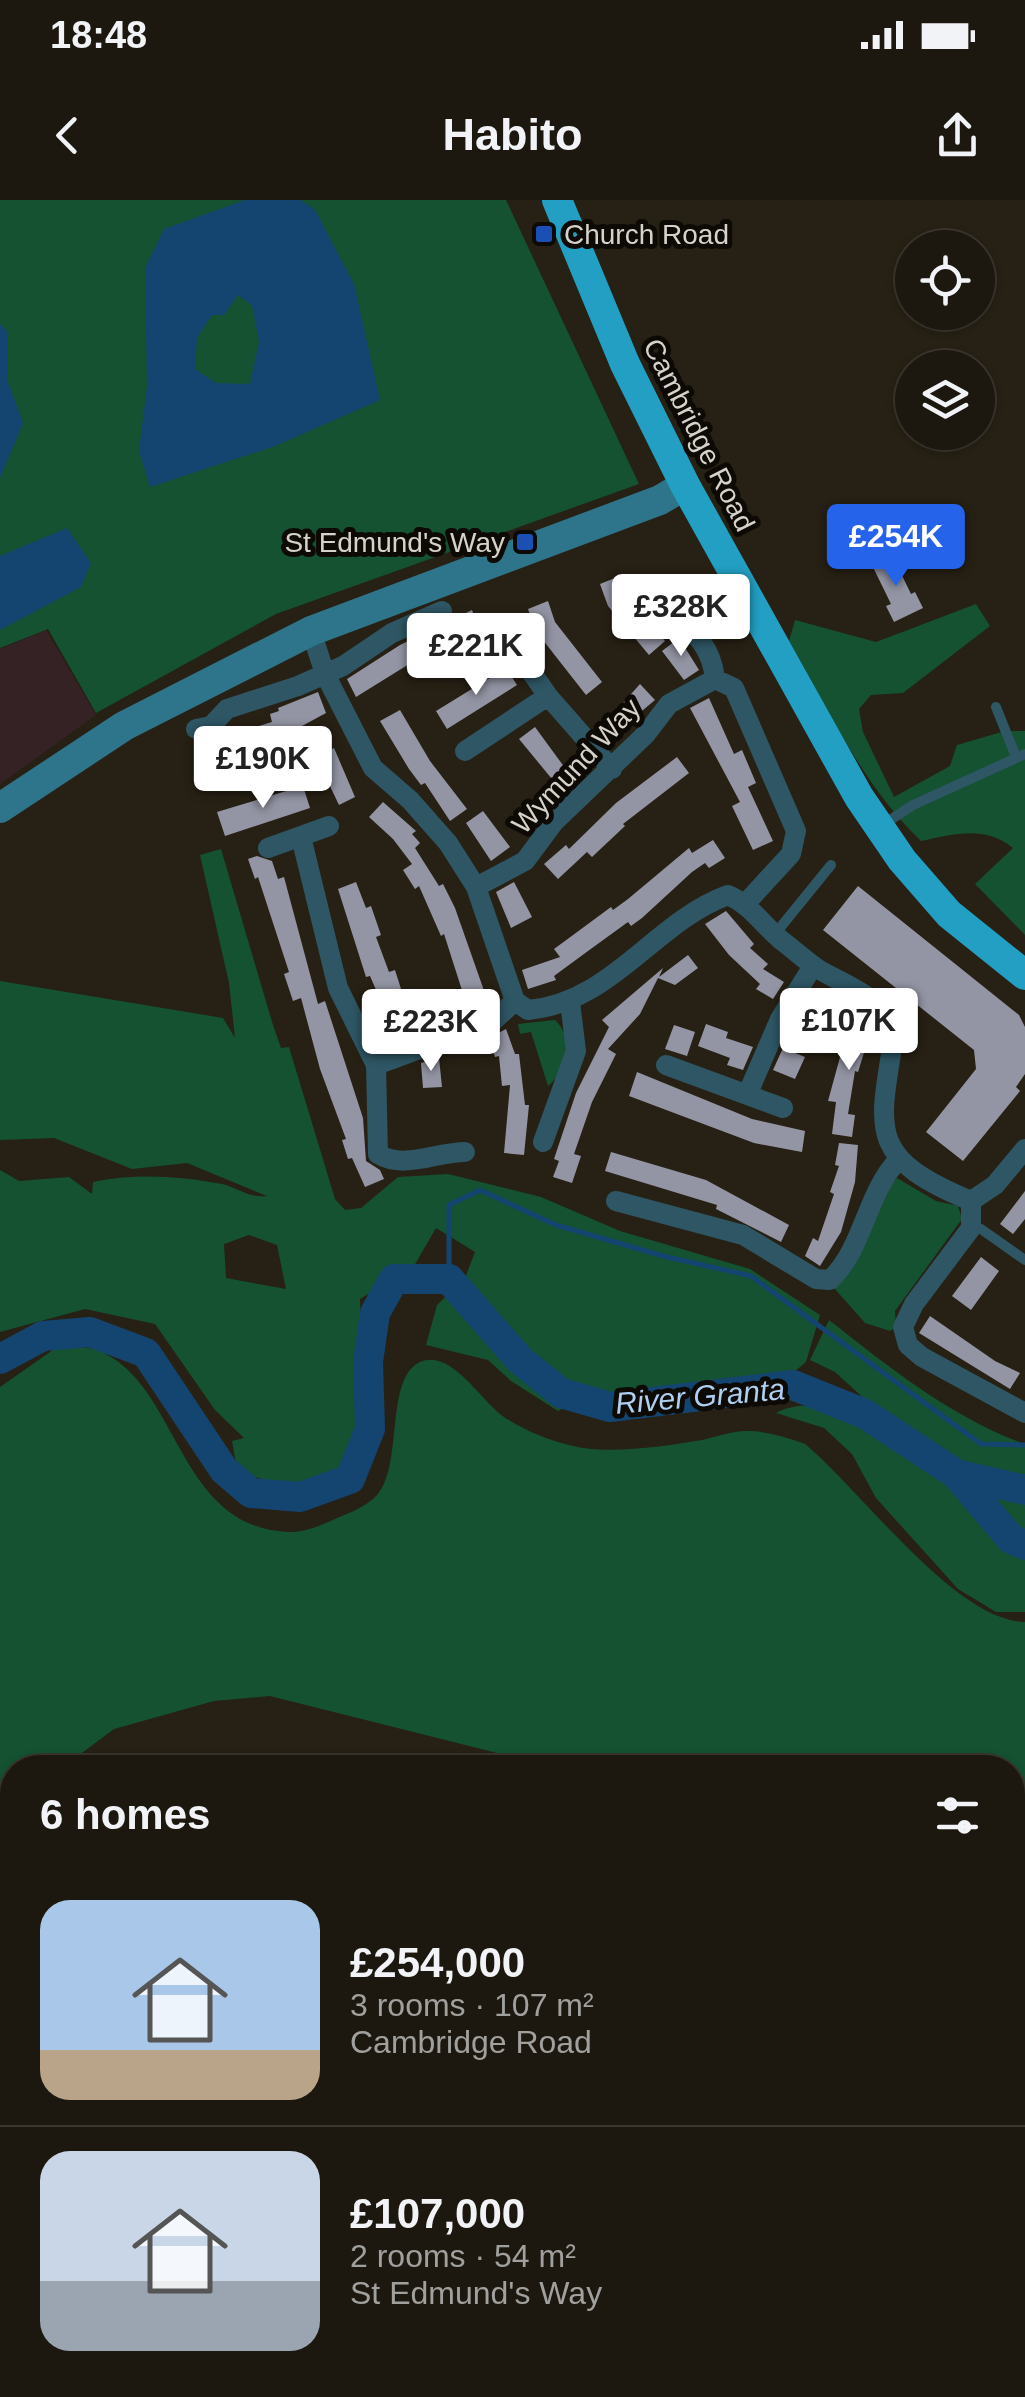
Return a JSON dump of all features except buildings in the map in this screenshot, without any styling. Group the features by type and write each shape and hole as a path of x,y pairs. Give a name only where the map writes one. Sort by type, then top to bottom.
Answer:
{"highway":[{"name":"Cambridge Road","path":"557,200 624,364 685,485 828,744 879,827 950,914 1023,979"}],"street":[{"path":"0,808 124,726 311,631 648,504 685,485"},
{"path":"645,586 660,608 682,618 707,648 715,679 734,688 796,831 791,854 746,903"},
{"path":"196,729 211,726 226,709 325,674 392,633 442,611"},
{"path":"311,631 325,674 373,768 410,800 448,843 476,887 515,1001 528,1010 570,1002 624,969 709,902 728,895 746,903 775,935 813,966 878,1004 891,1016 895,1030 881,1117 888,1141 899,1159 942,1189 971,1201"},
{"path":"525,663 548,696 612,769"},
{"name":"Wymund Way","path":"476,887 525,862 554,822 612,769 669,704 715,679"},
{"path":"465,751 548,696"},
{"path":"268,848 329,826"},
{"path":"301,836 338,988 376,1065 378,1154 400,1163 439,1152 465,1152"},
{"path":"748,1093 780,1019 813,966"},
{"path":"376,1065 492,1022 515,1001"},
{"path":"543,1142 576,1052 570,1002"},
{"path":"666,1066 783,1108"},
{"path":"971,1201 996,1185 1025,1149"},
{"path":"616,1202 744,1235 816,1279 830,1280 844,1267 884,1174 899,1159"},
{"path":"971,1201 971,1228 914,1304 904,1327 908,1345 922,1358 1025,1413"}],"lane":[{"path":"879,827 913,805 1020,755 996,707"},
{"path":"775,935 830,864"},
{"path":"971,1228 981,1229 1025,1260"}],"shaded area":[{"path":"46,630 96,715 0,784 0,649"}],"green space":[{"path":"0,200 506,200 639,484 276,614 96,713 48,629 0,648"},
{"path":"976,604 990,626 903,693 871,695 859,709 863,732 894,797 950,766 957,745 1005,731 1025,731 1025,935 975,884 1013,848 980,834 921,841 864,772 789,641 795,620 876,642"},
{"path":"221,849 273,1025 281,1048 289,1047 335,1199 345,1210 361,1208 398,1177 448,1174 541,1197 620,1231 750,1269 820,1315 806,1362 782,1382 652,1400 585,1397 558,1411 511,1381 488,1360 426,1345 437,1305 465,1278 475,1252 436,1228 414,1266 360,1299 362,1406 347,1467 289,1490 237,1470 232,1441 244,1438 215,1410 155,1324 85,1309 0,1332 0,1170 19,1181 69,1177 92,1194 93,1182 157,1177 222,1184 267,1196 187,1163 132,1169 54,1138 0,1140 0,981 223,1018 235,1038 229,983 200,855","holes":["249,1235 277,1245 286,1289 226,1278 224,1244"]},
{"path":"555,1020 567,1045 560,1072 548,1086 531,1032 520,1034 518,1024"},
{"path":"897,1178 936,1201 958,1206 962,1219 895,1311 896,1327 890,1331 865,1323 834,1288 853,1263 879,1204"},
{"path":"829,1320 947,1406 1025,1444 1025,1612 996,1612 958,1589 876,1498 852,1454 824,1428 776,1413 799,1406 845,1408 870,1404 835,1372 810,1360"},
{"path":"60,1345 97,1350 124,1367 146,1391 200,1480 222,1506 250,1524 287,1532 326,1523 358,1509 377,1495 390,1464 402,1386 409,1371 420,1362 443,1362 454,1369 512,1422 587,1449 637,1449 746,1431 805,1444 939,1577 998,1616 1025,1622 1025,1755 505,1755 270,1696 214,1701 114,1729 79,1755 0,1755 0,1387"}],"water":[{"path":"245,200 301,200 315,210 354,284 380,400 275,446 150,487 139,451 147,387 145,268 164,229","holes":["238,295 252,305 259,342 250,384 216,383 195,369 197,338 212,315 224,315"]},
{"path":"0,324 7,331 8,382 23,423 0,478"},
{"path":"67,528 91,563 81,587 0,630 0,556"}],"waterway":[{"path":"449,1279 449,1205 480,1190 556,1225 751,1276 981,1444 1025,1445"},
{"name":"River Granta","path":"0,1359 43,1336 90,1332 146,1353 224,1470 251,1493 300,1497 350,1479 370,1429 368,1362 375,1313 394,1279 449,1279 520,1360 561,1393 610,1407 793,1385 865,1414 956,1474 1025,1490"},
{"name":"River Granta","path":"956,1474 1011,1539 1025,1545"}],"place":[{"name":"Church Road","path":"544,234"},
{"name":"St Edmund's Way","path":"525,542"}]}
